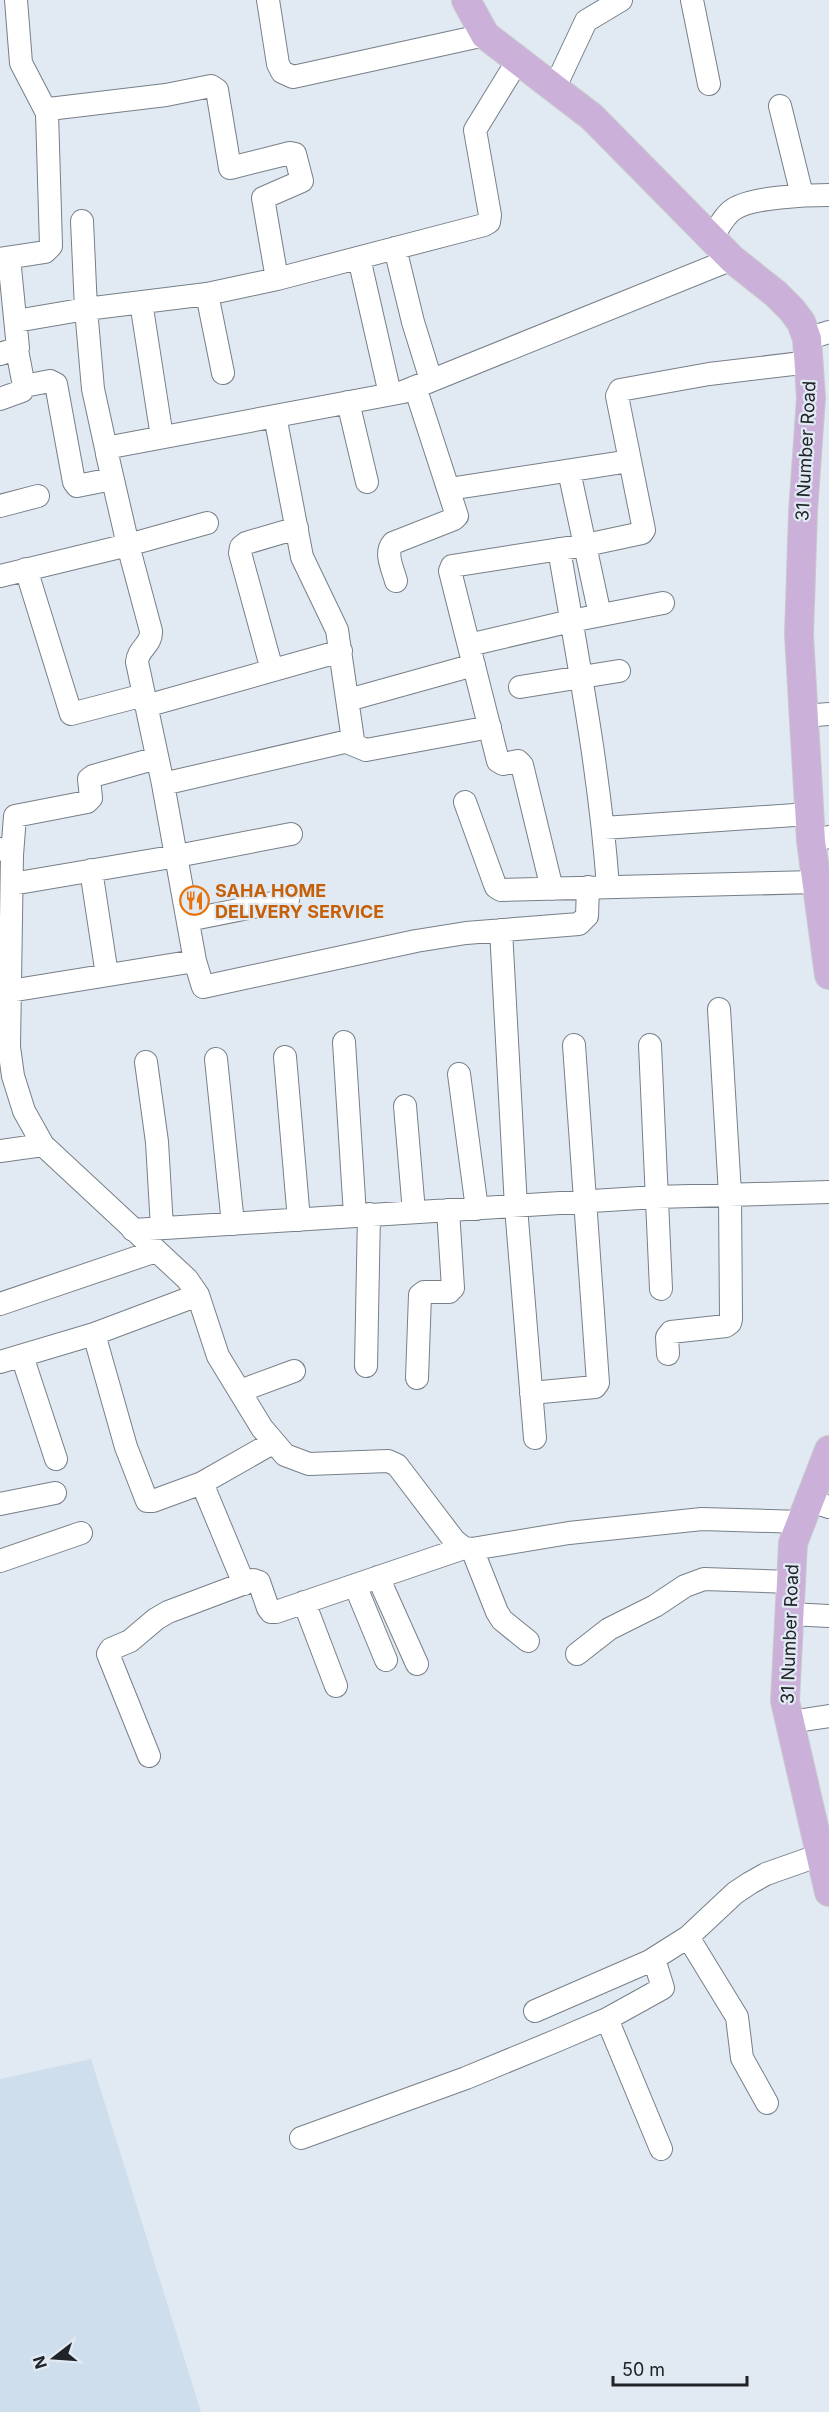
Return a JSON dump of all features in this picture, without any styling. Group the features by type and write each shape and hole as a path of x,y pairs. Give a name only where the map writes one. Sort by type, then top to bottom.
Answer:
{"main road":[{"name":"31 Number Road","path":"466,0 485,35 592,117 732,260 776,294 792,310 815,344 799,603 817,715 816,882 829,975"},
{"name":"31 Number Road","path":"829,1450 813,1510 793,1543 785,1701 829,1892"}],"street":[{"path":"16,0 21,63 47,113 51,246 45,252 4,259 16,321 8,352 24,386"},
{"path":"268,0 278,64 282,72 293,77 485,35"},
{"path":"555,87 586,21 594,14 621,0"},
{"path":"692,0 709,84"},
{"path":"16,321 86,309 207,294 277,279 484,225 489,222 490,215 475,130 518,60"},
{"path":"47,113 50,109 156,97 214,87 217,90 230,168 290,153 295,154 302,181 262,198 277,279"},
{"path":"780,106 802,195"},
{"path":"711,239 727,215 735,208 745,204 802,195 829,195"},
{"path":"82,221 93,389 112,479 151,631 150,643 138,657 195,961 201,985 204,988 416,941 501,930 579,924 587,916 598,887 604,828 559,549"},
{"path":"395,248 413,322 423,384 457,516 393,543 388,553 396,581"},
{"path":"359,258 390,394"},
{"path":"107,453 111,447 390,394 423,384 732,260"},
{"path":"207,294 223,373"},
{"path":"141,302 162,437"},
{"path":"552,889 522,765 518,761 500,763 450,571 452,566 586,545 642,533 644,530 617,396 621,390 709,374 815,344"},
{"path":"0,399 18,393 24,386 50,381 56,384 74,482 77,486 112,479"},
{"path":"348,402 367,482"},
{"path":"163,784 349,743 353,740 341,651 334,621 302,557 275,416"},
{"path":"449,489 630,461"},
{"path":"569,471 600,615"},
{"path":"0,506 38,496"},
{"path":"0,576 207,524"},
{"path":"272,670 240,553 246,543 297,528"},
{"path":"26,569 71,714 145,701 341,651"},
{"path":"348,700 571,621 663,603"},
{"path":"520,687 619,670"},
{"path":"349,743 366,750 490,728"},
{"path":"157,758 93,776 89,779 91,798 87,802 15,816 6,852 12,884 5,952 10,991 9,1047 6,1065 24,1111 43,1145 187,1280 198,1295 218,1356 262,1428 285,1455 309,1464 388,1461 397,1465 454,1540 468,1549 502,1620 528,1641"},
{"path":"465,802 496,887 501,890 816,882"},
{"path":"604,828 816,831"},
{"path":"12,884 291,834"},
{"path":"91,870 107,975"},
{"path":"188,920 288,900"},
{"path":"501,930 516,1207 535,1438"},
{"path":"10,991 195,961"},
{"path":"668,1354 667,1337 671,1332 726,1326 730,1323 730,1194 719,1009"},
{"path":"344,1042 362,1214 366,1366"},
{"path":"531,1394 598,1386 574,1045"},
{"path":"650,1045 661,1289"},
{"path":"285,1057 299,1220"},
{"path":"216,1059 232,1224"},
{"path":"146,1062 157,1142 162,1228"},
{"path":"459,1074 477,1209"},
{"path":"405,1106 414,1212"},
{"path":"0,1151 43,1145"},
{"path":"133,1230 656,1197 829,1192"},
{"path":"417,1378 420,1295 424,1292 449,1292 453,1288 447,1210"},
{"path":"0,1304 156,1251"},
{"path":"0,1362 94,1334 198,1295"},
{"path":"94,1334 126,1447 147,1501 153,1501 202,1483 274,1442"},
{"path":"22,1356 56,1459"},
{"path":"240,1391 294,1371"},
{"path":"202,1483 244,1584"},
{"path":"0,1504 55,1493"},
{"path":"149,1756 109,1652 129,1641 168,1612 253,1580 260,1582 271,1612 468,1549 569,1533 813,1510"},
{"path":"0,1561 81,1533"},
{"path":"378,1577 417,1664"},
{"path":"577,1654 609,1629 646,1611 694,1582 704,1580 791,1582"},
{"path":"355,1585 386,1660"},
{"path":"304,1602 336,1686"},
{"path":"789,1614 829,1616"},
{"path":"790,1722 829,1716"},
{"path":"535,2011 654,1959 688,1937 735,1893 750,1883 820,1855"},
{"path":"688,1937 737,2017 742,2058 767,2103"},
{"path":"301,2138 466,2078 607,2019 663,1988 654,1959"},
{"path":"607,2019 661,2150"}],"shaded area":[{"path":"91,2059 201,2412 0,2412 0,2079"}],"place":[{"name":"SAHA HOME DELIVERY SERVICE","path":"194,901"}]}
